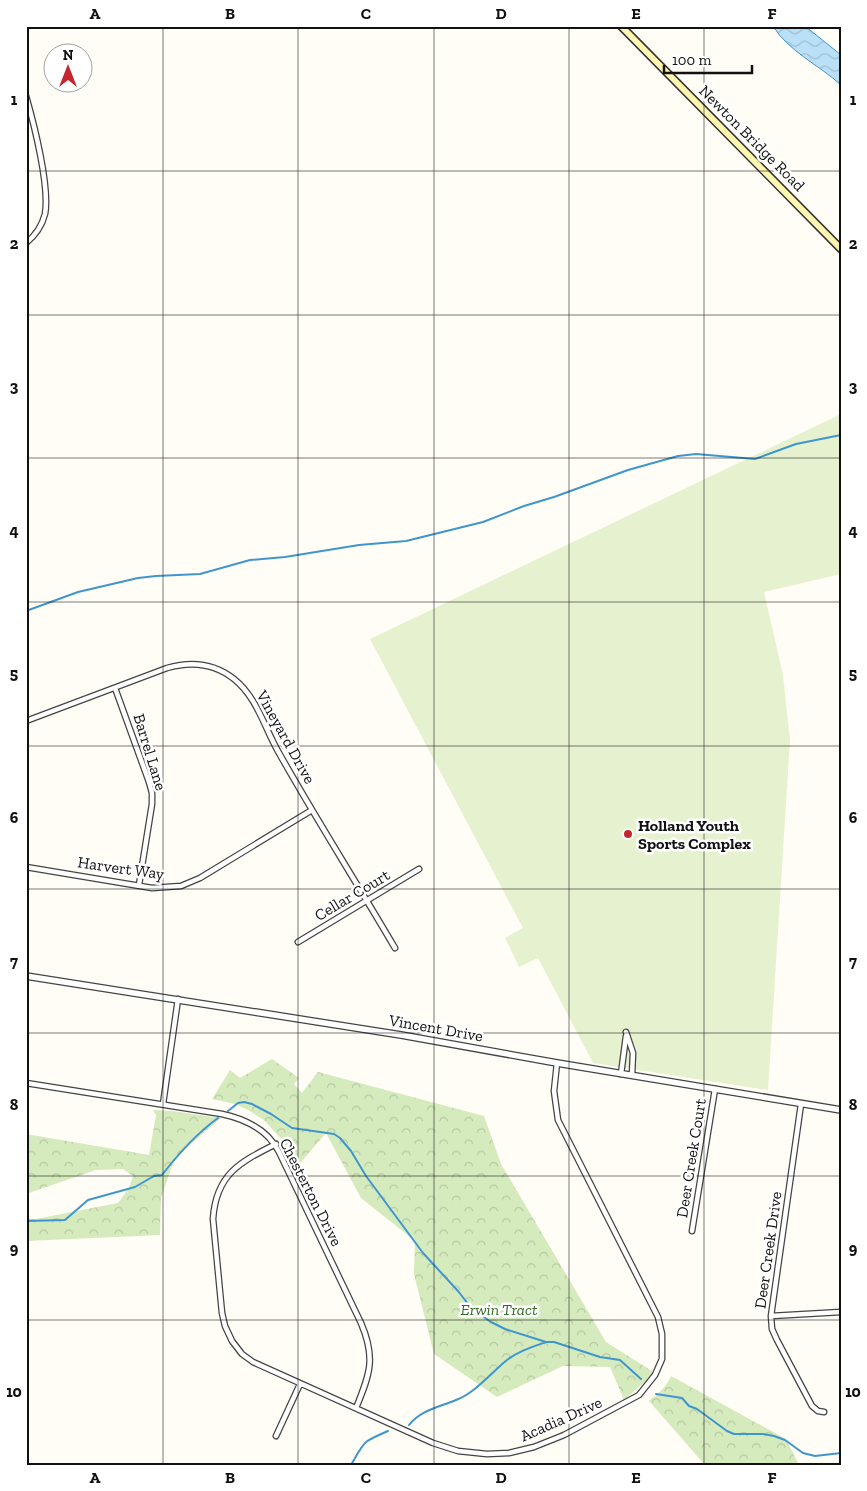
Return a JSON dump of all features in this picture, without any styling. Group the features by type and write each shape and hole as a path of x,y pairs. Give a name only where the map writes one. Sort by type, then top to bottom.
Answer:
{"main road":[{"name":"Newton Bridge Road","path":"621,26 841,249"}],"street":[{"path":"26,96 45,184 46,205 42,225 31,239 26,242"},
{"name":"Vineyard Drive","path":"26,720 167,668 184,664 202,664 227,674 241,685 251,697 267,733 396,948"},
{"name":"Barrel Lane","path":"115,688 152,793 152,804 139,885"},
{"name":"Harvert Way","path":"26,866 152,888 181,886 200,878 312,810"},
{"name":"Cellar Court","path":"298,942 419,869"},
{"name":"Vincent Drive","path":"26,976 401,1035 841,1110"},
{"path":"163,1104 178,999"},
{"path":"621,1074 626,1032 633,1053 632,1075"},
{"name":"Acadia Drive","path":"276,1144 236,1167 224,1181 218,1194 213,1219 225,1326 237,1348 253,1362 446,1448 474,1453 509,1453 534,1447 548,1442 630,1400 646,1388 655,1376 663,1352 662,1334 658,1318 561,1128 554,1104 557,1063"},
{"name":"Chesterton Drive","path":"26,1083 222,1114 240,1119 260,1130 276,1144 369,1343 369,1372 356,1408"},
{"name":"Deer Creek Court","path":"692,1231 715,1089"},
{"name":"Deer Creek Drive","path":"801,1104 770,1316 772,1329 777,1340 812,1406 818,1411 824,1412"},
{"path":"770,1316 841,1312"},
{"path":"276,1436 300,1384"}],"green space":[{"name":"Holland Youth Sports Complex","path":"841,414 841,574 764,592 783,675 790,740 768,1090 593,1063 538,958 519,967 505,938 523,928 370,639"},
{"name":"Erwin Tract","path":"272,1059 299,1078 294,1084 302,1093 318,1072 484,1116 501,1164 606,1342 655,1373 624,1400 610,1367 563,1366 497,1397 434,1354 414,1274 415,1241 361,1198 326,1133 296,1168 283,1141 264,1120 235,1104 212,1099 230,1070 240,1078"},
{"path":"153,1110 221,1118 175,1157 161,1198 160,1235 26,1241 26,1219 36,1219 118,1203 129,1188 133,1176 123,1169 96,1170 26,1194 26,1134 149,1155 156,1115"},
{"path":"671,1376 786,1439 799,1465 705,1465 649,1401 662,1390"}],"water":[{"path":"773,26 805,26 841,55 841,85 795,50 779,35"}],"waterway":[{"path":"26,611 78,592 138,578 200,574 250,560 285,557 359,545 406,541 483,522 628,470 678,456 696,454 755,459 796,444 841,435"},
{"path":"228,1111 238,1103 244,1102 271,1114 292,1128 334,1134 351,1151 366,1176 423,1253 472,1309 505,1329 600,1357 620,1360 641,1379"},
{"path":"26,1221 65,1220 88,1200 135,1187 154,1176 162,1175 188,1144 218,1118"},
{"path":"409,1425 425,1412 463,1397 512,1357 546,1342"},
{"path":"656,1394 682,1398 689,1406 697,1409 734,1434 774,1436 785,1440 803,1453 815,1456 841,1453"},
{"path":"351,1465 365,1443 388,1431"}],"place":[{"name":"Holland Youth Sports Complex","path":"628,834"}]}
